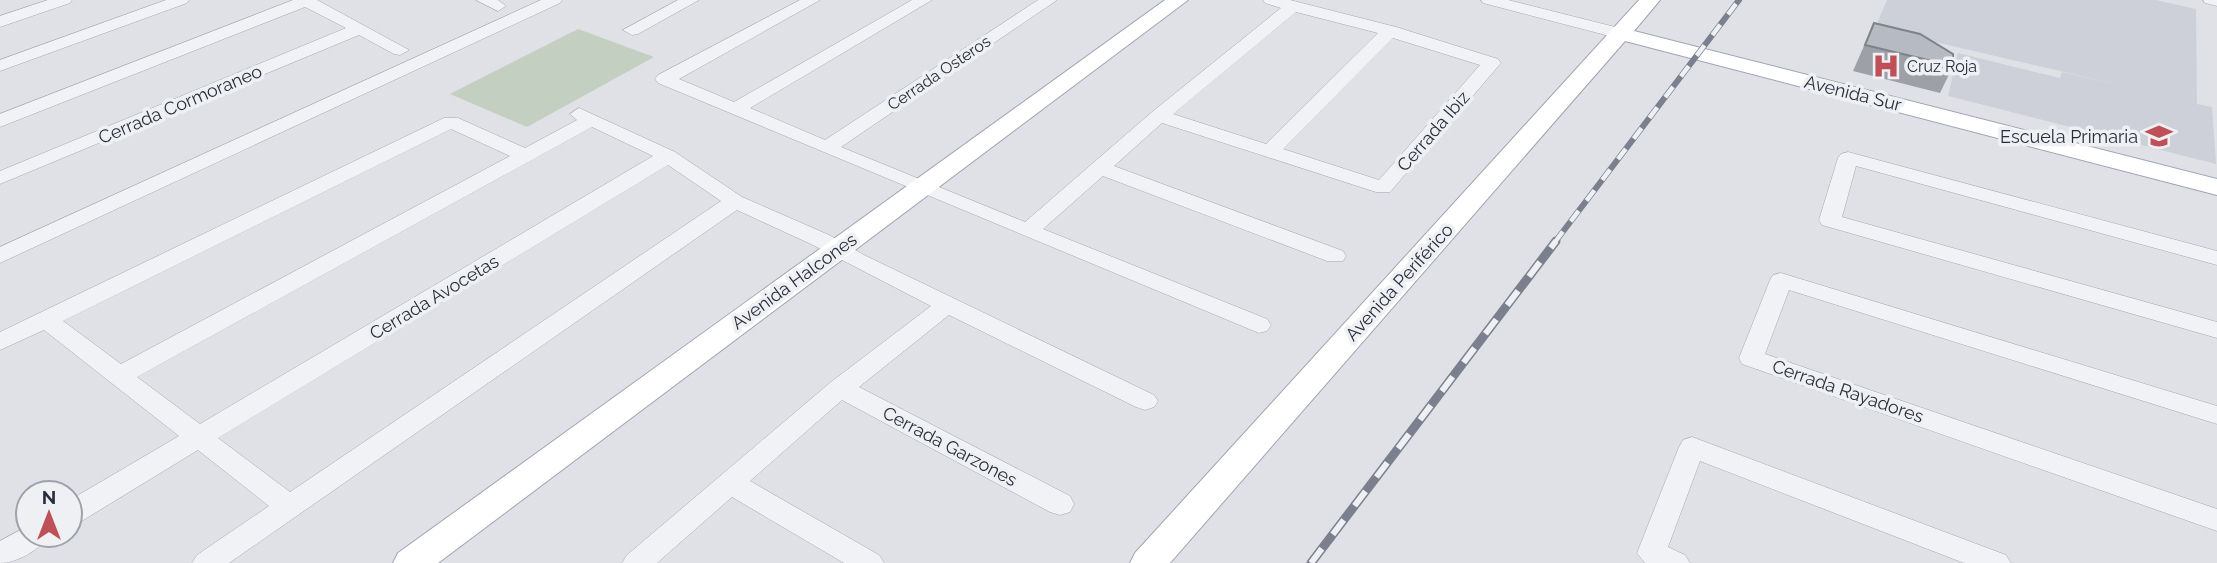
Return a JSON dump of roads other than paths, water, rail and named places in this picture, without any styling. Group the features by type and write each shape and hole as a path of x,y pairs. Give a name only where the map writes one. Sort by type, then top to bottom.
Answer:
{"main road":[{"name":"Avenida Halcones","path":"411,563 838,250 919,186 1178,0"},
{"name":"Avenida Sur","path":"1634,18 1857,86 2217,187"},
{"name":"Avenida Periférico","path":"1148,563 1634,18"},
{"name":"Avenida Sur","path":"1857,86 2217,168"}],"street":[{"path":"0,22 64,0"},
{"path":"0,66 181,0"},
{"path":"0,121 305,0 400,50"},
{"path":"0,257 554,0"},
{"path":"632,30 691,0"},
{"path":"812,0 664,79 1259,325"},
{"path":"735,109 923,0"},
{"name":"Cerrada Osteros","path":"829,146 1049,0"},
{"name":"Cerrada Ibiz","path":"1159,116 1383,188 1492,63 1271,0"},
{"name":"Avenida Sur","path":"1489,0 1634,18"},
{"name":"Avenida Sur","path":"1552,0 1634,18"},
{"path":"2211,0 2217,1"},
{"path":"1028,231 1159,116 1293,6"},
{"name":"Cerrada Cormoraneo","path":"0,178 359,29"},
{"path":"1268,153 1390,32"},
{"path":"119,376 524,155 585,117 668,156 735,201 1144,401"},
{"path":"0,342 451,122 524,155"},
{"name":"Cerrada Avocetas","path":"84,506 668,156"},
{"path":"2217,258 1848,158 1830,220 2217,330"},
{"path":"1101,168 1335,256"},
{"path":"207,563 735,201"},
{"name":"Cerrada Rayadores","path":"2217,415 1781,280 1751,358 2217,520"},
{"path":"637,563 840,388 947,305"},
{"path":"46,320 290,507"},
{"name":"Cerrada Garzones","path":"840,388 1060,504"},
{"path":"1675,563 1651,553 1692,447 1997,563"},
{"path":"730,483 864,562"}],"railway":[{"path":"1555,242 1739,0"},
{"path":"1311,563 1556,241"}],"place":[{"name":"Cruz Roja","path":"1886,66"},
{"name":"Escuela Primaria","path":"2159,136"}]}
